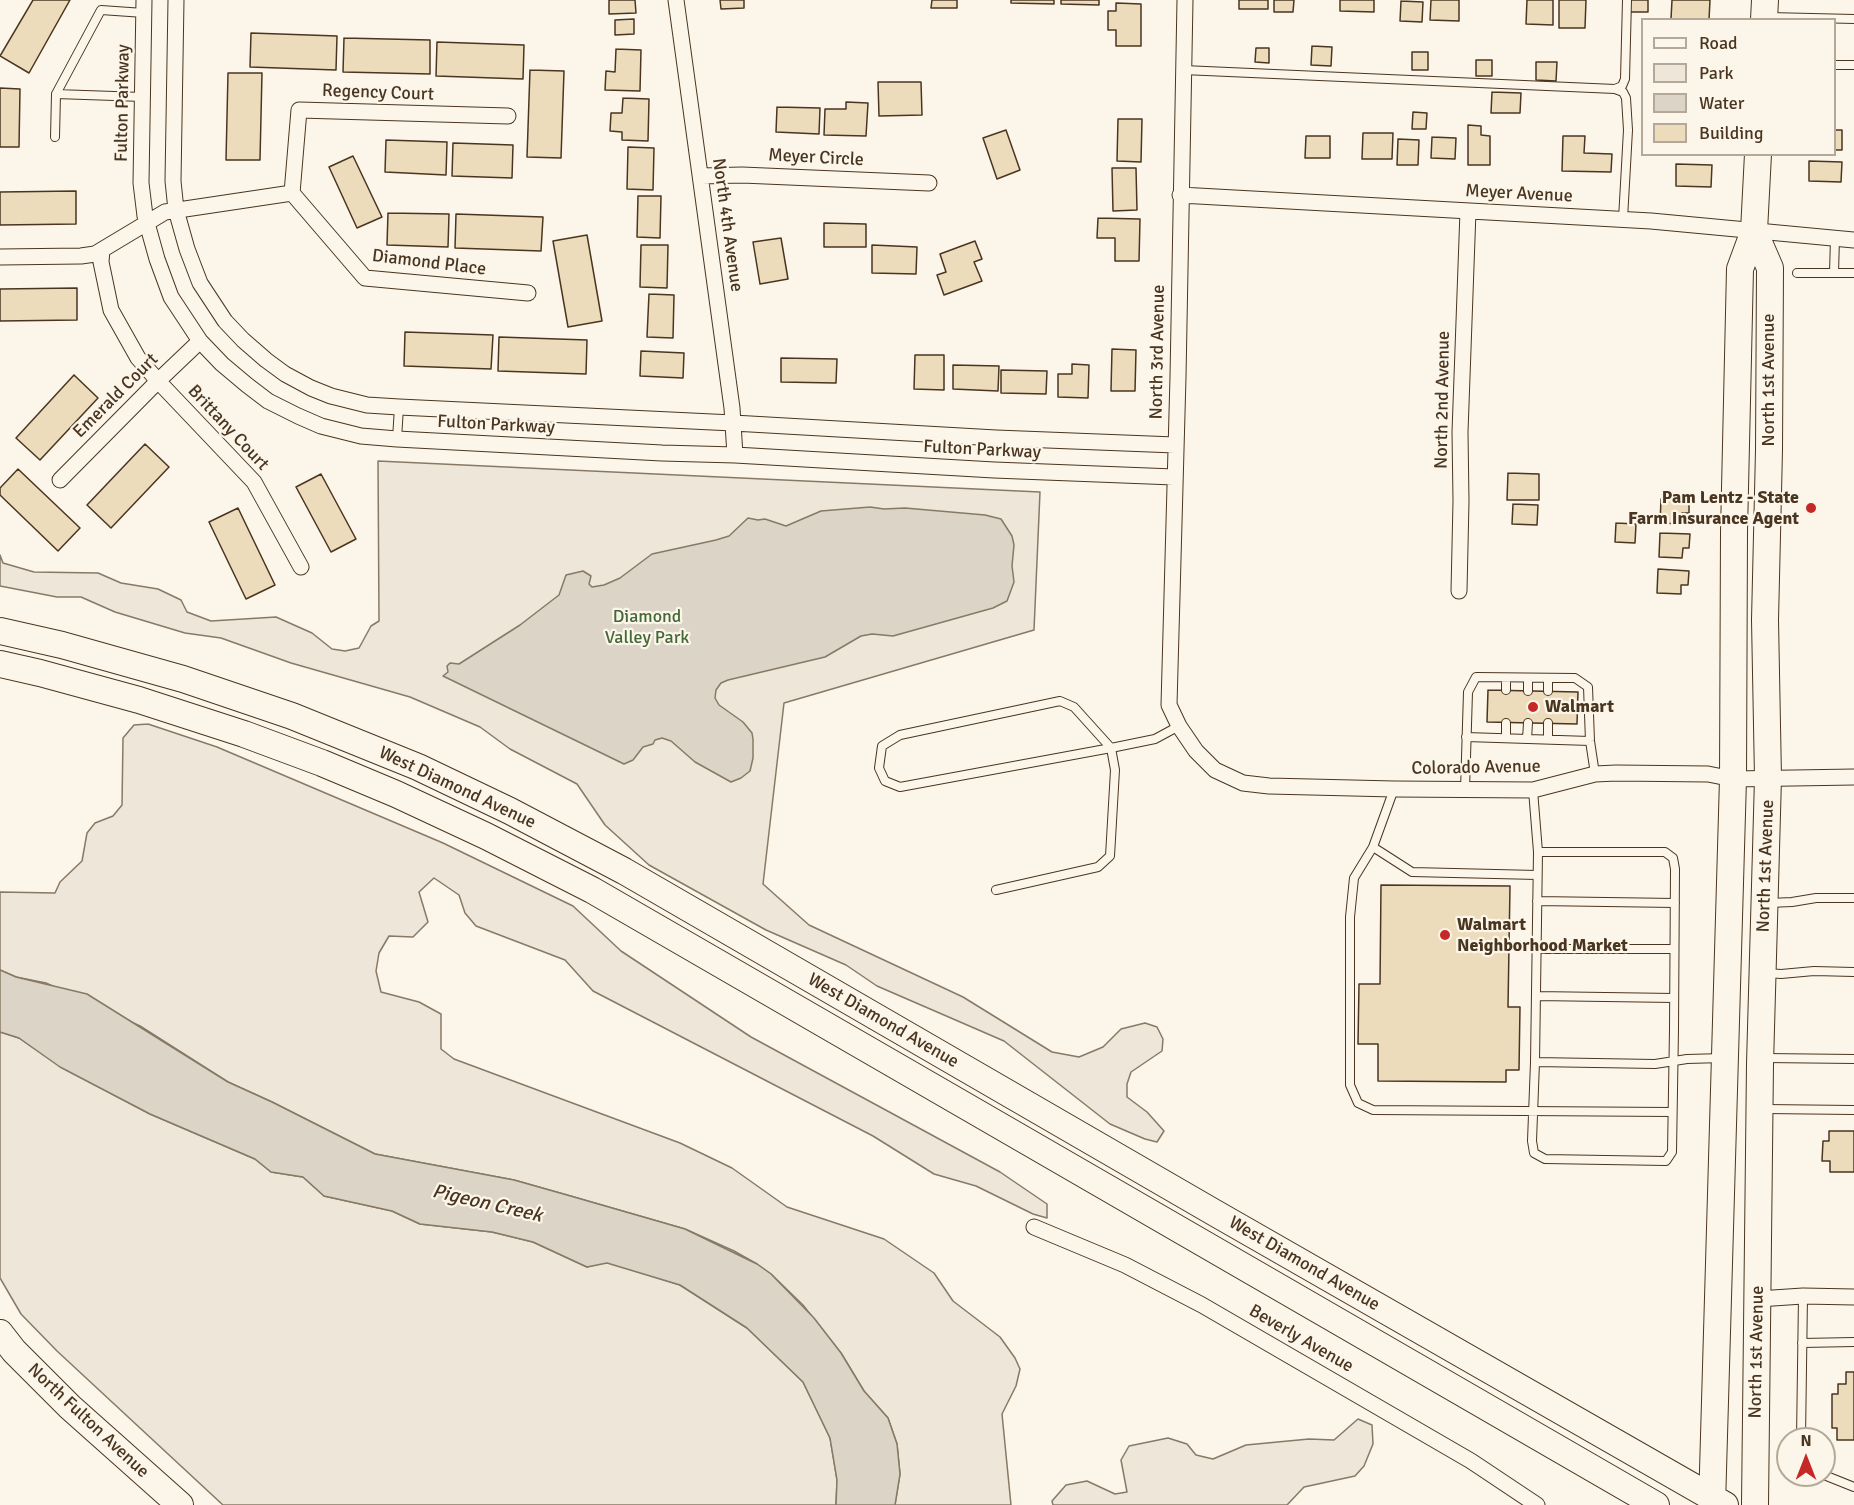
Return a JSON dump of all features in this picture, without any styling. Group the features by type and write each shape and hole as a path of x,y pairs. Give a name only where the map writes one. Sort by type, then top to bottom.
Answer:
{"main road":[{"name":"North 1st Avenue","path":"1716,1503 1733,779 1734,532 1740,270 1754,231 1758,156"},
{"name":"North 1st Avenue","path":"1754,231 1770,268 1765,620 1768,778 1760,1058 1755,1505"},
{"name":"West Diamond Avenue","path":"0,631 62,645 183,679 292,716 418,767 510,811 624,871 1716,1503"},
{"name":"West Diamond Avenue","path":"0,664 139,700 244,734 396,794 486,836 592,890 1656,1505"},
{"name":"North Fulton Avenue","path":"0,1333 14,1351 70,1407 180,1505"}],"street":[{"name":"Fulton Parkway","path":"176,0 173,182 176,210 187,249 200,283 225,321 243,340 285,374 311,388 367,405 1175,446"},
{"name":"North 4th Avenue","path":"676,0 701,176 733,423 735,455"},
{"name":"North 3rd Avenue","path":"1169,705 1185,0"},
{"name":"Fulton Parkway","path":"144,6 141,183 147,223 171,297 200,341 222,364 268,401 298,416 321,426 361,436 397,439 994,470 1174,477"},
{"name":"Regency Court","path":"292,192 300,110 508,116"},
{"name":"Meyer Circle","path":"701,176 742,174 929,183"},
{"path":"0,257 95,254 165,212 292,192"},
{"name":"Diamond Place","path":"292,192 365,278 528,293"},
{"name":"Meyer Avenue","path":"1180,195 1623,219 1854,240"},
{"name":"North 2nd Avenue","path":"1459,591 1460,432 1468,210"},
{"name":"Brittany Court","path":"102,250 101,262 111,310 138,358 254,482 301,567"},
{"name":"Emerald Court","path":"60,480 200,341"},
{"name":"Colorado Avenue","path":"1169,705 1179,726 1196,751 1215,770 1243,783 1269,786 1533,790 1595,774 1616,772 1708,774 1733,779 1854,777"},
{"name":"Beverly Avenue","path":"1034,1227 1125,1265 1202,1305 1471,1461 1537,1505"},
{"path":"1758,1299 1803,1296 1854,1297"}],"lane":[{"path":"1615,89 1622,86 1625,79 1627,0"},
{"path":"54,137 56,94 101,10 144,6"},
{"path":"1765,12 1854,19"},
{"path":"1836,65 1854,65"},
{"path":"1183,70 1615,89 1623,92 1626,98 1628,130 1623,219"},
{"path":"56,94 143,97"},
{"path":"1834,273 1835,238"},
{"path":"1797,273 1854,273"},
{"path":"397,439 399,407"},
{"path":"1465,790 1468,692 1476,677 1575,678 1588,687 1590,741 1595,774"},
{"path":"1506,678 1506,690"},
{"path":"1528,678 1528,691"},
{"path":"1548,678 1548,691"},
{"path":"996,890 1098,867 1110,856 1115,770 1111,748 1074,707 1060,701 900,735 882,746 879,768 885,781 900,787 1111,748 1155,739 1179,726"},
{"path":"1506,723 1506,738"},
{"path":"1527,739 1528,723"},
{"path":"1548,723 1548,739"},
{"path":"1466,737 1590,741"},
{"path":"1394,789 1373,847 1354,878 1350,917 1350,1085 1359,1103 1373,1110 1672,1112"},
{"path":"1533,790 1538,852 1532,1141 1534,1153 1545,1159 1665,1161 1672,1152 1675,903 1673,858 1665,852 1538,852"},
{"path":"1373,847 1412,872 1537,875"},
{"path":"1765,903 1816,898 1854,898"},
{"path":"1537,901 1675,903"},
{"path":"1537,949 1674,949"},
{"path":"1763,973 1854,972"},
{"path":"1536,996 1674,998"},
{"path":"1535,1062 1655,1064 1687,1059 1725,1058"},
{"path":"1760,1058 1854,1059"},
{"path":"1760,1109 1854,1110"},
{"path":"1801,1427 1803,1296"},
{"path":"1802,1343 1854,1342"},
{"path":"1836,1480 1854,1487"}],"green space":[{"name":"Diamond Valley Park","path":"378,461 1040,492 1034,630 784,703 763,884 809,925 963,997 1052,1052 1079,1057 1103,1047 1121,1029 1145,1023 1157,1027 1163,1039 1162,1051 1131,1072 1127,1084 1127,1097 1147,1112 1164,1131 1157,1142 1110,1124 1004,1041 877,986 846,965 766,930 649,865 605,825 577,784 510,749 480,727 410,697 291,663 221,638 185,633 115,612 81,597 57,597 0,586 0,555 3,563 34,572 98,573 121,583 158,589 181,600 187,612 211,621 276,617 312,633 332,649 345,651 359,648 371,626 379,621"},
{"path":"148,724 217,747 443,843 573,906 621,951 751,1037 1000,1172 1047,1204 1047,1218 1033,1214 976,1186 934,1174 873,1136 593,991 565,960 476,926 465,913 459,895 434,878 419,892 428,922 413,937 389,936 379,953 376,971 381,992 419,1002 441,1014 441,1049 454,1059 680,1143 732,1168 787,1207 884,1239 934,1273 953,1301 1000,1337 1020,1369 1016,1386 1002,1414 1011,1505 895,1505 900,1474 897,1444 888,1418 864,1391 841,1353 803,1305 771,1274 734,1251 685,1229 514,1180 375,1154 228,1082 140,1026 46,983 16,977 0,970 0,892 55,893 60,882 82,861 87,833 95,823 113,816 122,805 123,738 134,725"},
{"path":"0,1032 19,1038 61,1067 150,1114 255,1159 271,1172 303,1177 324,1196 392,1211 420,1224 492,1232 533,1242 587,1267 607,1262 680,1285 747,1328 803,1382 830,1438 837,1480 836,1505 223,1505 57,1351 21,1314 0,1278"},
{"path":"1358,1419 1372,1425 1373,1444 1364,1466 1355,1476 1304,1487 1287,1505 1053,1505 1052,1501 1066,1485 1087,1481 1115,1494 1127,1492 1121,1460 1129,1446 1168,1438 1187,1444 1196,1455 1213,1459 1246,1445 1309,1439 1334,1440"}],"water":[{"path":"870,507 985,515 1001,519 1012,536 1014,545 1012,566 1014,582 1007,601 993,608 893,636 872,634 861,636 825,657 721,683 716,690 715,698 719,705 743,722 752,733 753,739 750,771 731,782 695,762 671,741 662,738 643,747 633,760 624,764 443,676 448,672 447,666 450,663 459,664 520,625 559,595 566,575 583,571 591,576 589,584 592,587 604,585 620,578 652,554 729,536 748,518 765,519 786,526 821,511"},
{"name":"Pigeon Creek","path":"0,970 16,977 87,994 228,1082 375,1154 514,1180 567,1195 685,1229 757,1264 771,1274 814,1318 841,1353 864,1391 888,1418 897,1444 900,1474 895,1505 836,1505 837,1480 830,1438 803,1382 747,1328 680,1285 607,1263 587,1267 533,1242 492,1232 420,1224 392,1211 324,1196 303,1177 271,1172 255,1159 150,1114 60,1067 19,1038 0,1032"}],"building":[{"path":"33,0 70,0 29,73 0,56"},
{"path":"609,0 635,0 636,13 609,14"},
{"path":"720,0 744,0 744,8 721,9"},
{"path":"932,0 957,0 957,8 931,8"},
{"path":"1011,0 1054,0 1054,4 1011,3"},
{"path":"1061,0 1099,0 1099,5 1061,4"},
{"path":"1239,0 1268,0 1268,9 1239,9"},
{"path":"1274,0 1294,0 1293,12 1274,12"},
{"path":"1340,0 1374,0 1374,12 1340,11"},
{"path":"1431,0 1459,0 1459,21 1430,20"},
{"path":"1527,0 1553,0 1553,25 1526,24"},
{"path":"1559,0 1586,0 1585,28 1559,28"},
{"path":"1630,0 1648,0 1648,12 1630,12"},
{"path":"1672,0 1710,0 1709,18 1671,18"},
{"path":"1401,1 1423,2 1422,22 1400,21"},
{"path":"1116,3 1141,4 1141,46 1116,46 1116,30 1108,30 1108,11 1116,11"},
{"path":"634,19 634,34 615,35 615,20"},
{"path":"251,33 337,36 336,70 250,67"},
{"path":"344,38 430,40 430,74 343,72"},
{"path":"437,42 524,45 523,79 436,76"},
{"path":"1312,46 1332,47 1331,66 1311,65"},
{"path":"1256,48 1269,48 1269,63 1255,62"},
{"path":"616,49 641,50 640,91 605,90 606,71 615,72"},
{"path":"1412,52 1428,52 1428,70 1412,70"},
{"path":"1476,60 1492,60 1492,76 1476,76"},
{"path":"1536,62 1557,62 1556,81 1536,80"},
{"path":"530,70 564,71 561,158 527,157"},
{"path":"228,73 262,73 260,160 226,160"},
{"path":"878,82 921,82 922,115 879,116"},
{"path":"0,88 20,89 19,147 0,147"},
{"path":"1492,92 1521,93 1520,113 1491,113"},
{"path":"623,98 649,99 648,141 622,140 622,132 610,131 611,113 622,113"},
{"path":"846,102 868,103 866,136 824,135 825,109 846,109"},
{"path":"777,107 820,108 819,134 776,132"},
{"path":"1413,112 1427,113 1426,129 1412,129"},
{"path":"1118,119 1142,119 1141,162 1117,161"},
{"path":"1468,125 1481,126 1481,135 1490,136 1490,165 1468,165"},
{"path":"1006,130 1020,170 997,179 983,138"},
{"path":"1836,130 1842,130 1842,150 1836,150"},
{"path":"1363,133 1393,133 1392,159 1362,159"},
{"path":"1306,136 1330,136 1330,158 1305,158"},
{"path":"1563,136 1585,136 1584,153 1612,154 1611,172 1562,171"},
{"path":"1432,137 1456,138 1455,159 1431,158"},
{"path":"1398,139 1419,140 1418,165 1397,165"},
{"path":"386,140 447,142 446,175 385,172"},
{"path":"453,143 513,145 512,178 452,176"},
{"path":"628,147 654,148 653,190 627,189"},
{"path":"353,156 382,217 357,228 329,167"},
{"path":"1809,161 1842,162 1841,182 1809,181"},
{"path":"1676,164 1712,165 1711,187 1676,186"},
{"path":"1112,168 1136,168 1137,210 1113,211"},
{"path":"76,191 76,224 0,225 0,192"},
{"path":"638,196 661,196 660,238 637,237"},
{"path":"388,213 449,214 448,247 387,245"},
{"path":"456,214 543,217 541,251 455,248"},
{"path":"1098,218 1140,219 1139,261 1115,261 1115,238 1097,238"},
{"path":"824,223 866,224 866,247 824,247"},
{"path":"587,235 602,321 568,327 553,241"},
{"path":"781,238 788,279 760,284 753,242"},
{"path":"975,241 982,259 974,262 982,281 944,295 937,275 946,272 940,254"},
{"path":"641,245 668,245 667,288 640,287"},
{"path":"872,245 917,247 916,274 872,273"},
{"path":"77,288 77,320 0,321 0,289"},
{"path":"649,294 674,295 673,338 647,337"},
{"path":"405,332 493,335 491,369 404,366"},
{"path":"499,337 587,340 586,374 498,371"},
{"path":"1112,349 1136,350 1135,391 1111,391"},
{"path":"641,351 684,353 683,378 640,376"},
{"path":"915,355 944,355 944,390 914,389"},
{"path":"781,358 837,359 836,383 781,382"},
{"path":"1072,364 1089,365 1088,398 1058,397 1058,374 1072,374"},
{"path":"953,365 999,366 998,391 953,389"},
{"path":"1001,370 1047,371 1046,394 1001,393"},
{"path":"74,375 98,398 40,460 16,438"},
{"path":"145,444 169,467 111,528 87,505"},
{"path":"18,469 80,528 58,551 0,495 0,488"},
{"path":"1508,473 1539,474 1539,500 1507,500"},
{"path":"321,474 356,539 331,552 296,487"},
{"path":"1661,499 1689,500 1689,513 1682,513 1682,524 1660,523"},
{"path":"1513,504 1538,505 1537,525 1512,524"},
{"path":"238,508 275,585 246,599 209,522"},
{"path":"1616,523 1636,524 1635,543 1615,542"},
{"path":"1660,533 1690,534 1689,548 1683,548 1682,558 1659,557"},
{"path":"1658,569 1689,571 1688,585 1681,585 1681,594 1657,593"},
{"name":"Walmart","path":"1488,690 1578,692 1577,724 1487,722"},
{"name":"Walmart Neighborhood Market","path":"1381,885 1510,886 1508,1007 1520,1007 1519,1070 1506,1070 1506,1082 1378,1081 1378,1044 1358,1044 1359,984 1380,984"},
{"path":"1829,1131 1854,1131 1854,1172 1830,1172 1830,1161 1822,1161 1823,1141 1829,1141"},
{"path":"1846,1372 1854,1372 1854,1440 1837,1440 1837,1428 1832,1427 1832,1394 1838,1394 1838,1384 1846,1384"}],"place":[{"name":"Pam Lentz - State Farm Insurance Agent","path":"1811,508"},
{"name":"Walmart","path":"1533,707"},
{"name":"Walmart Neighborhood Market","path":"1445,935"}]}
